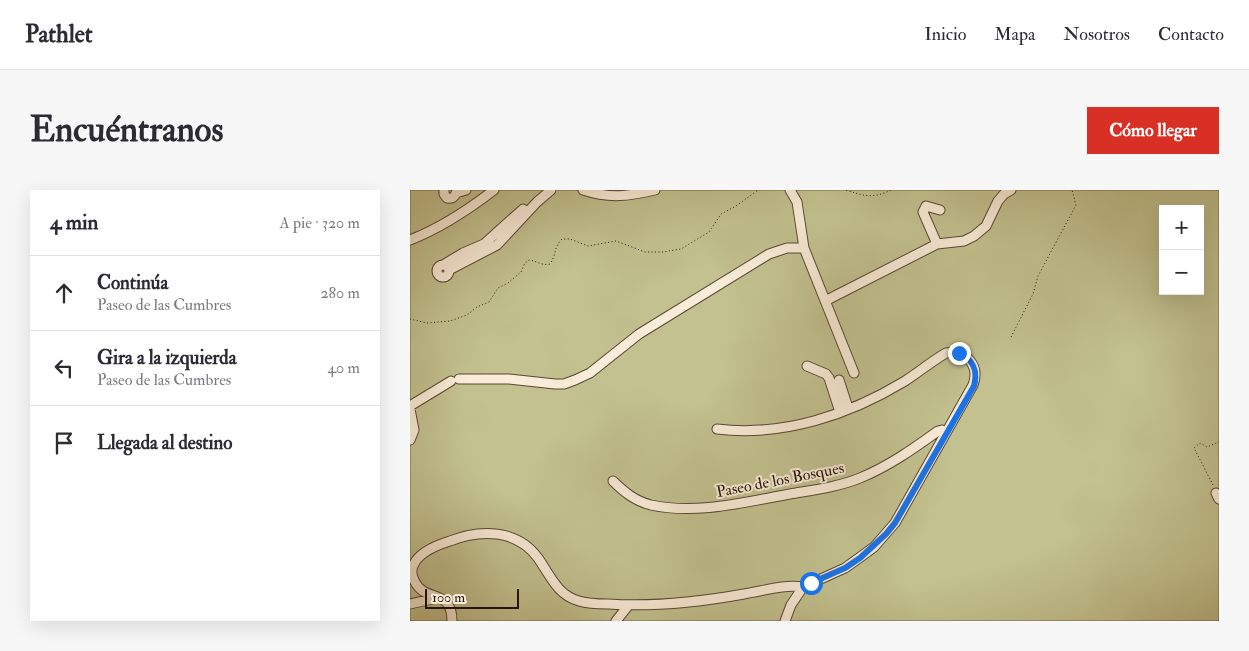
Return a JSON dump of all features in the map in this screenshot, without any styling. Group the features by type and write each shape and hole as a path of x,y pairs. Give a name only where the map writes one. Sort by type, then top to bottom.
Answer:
{"street":[{"path":"444,190 447,198 451,199 455,197 456,191 466,190"},
{"path":"410,240 472,207 494,190"},
{"path":"446,267 463,253 487,246 523,208 537,202 551,190"},
{"path":"583,190 609,196 616,193 629,196 655,190"},
{"path":"790,190 797,202 804,248 854,373"},
{"path":"825,301 937,244 964,242 986,226 998,201 1011,190"},
{"path":"937,244 923,212 926,206 940,210"},
{"path":"787,248 801,231"},
{"path":"410,440 414,430 410,408 455,380 509,379 564,384 575,380 590,373 640,334 769,254 787,248 804,248"},
{"path":"452,621 450,608 446,603 421,591 416,585 412,572 413,565 418,558 442,544 472,534 498,533 513,538 538,557 553,583 564,594 588,604 628,606 706,600 778,587 803,587 845,568 860,558 895,523 945,432 974,386 976,371 969,359 959,353 946,353 906,380 877,396 814,421 770,429 746,431 717,429"},
{"path":"808,366 826,374 844,410"},
{"path":"840,380 844,410"},
{"name":"Paseo de los Bosques","path":"613,481 626,493 652,505 676,507 720,506 820,488 858,479 895,461 938,431 942,430 945,432"},
{"path":"784,621 791,605 803,587"},
{"path":"410,604 439,598"},
{"path":"616,621 628,606"}],"path":[{"path":"410,319 427,323 450,321 467,315 477,307 489,302 498,288 508,283 521,272 525,263 529,260 544,265 550,264 556,244 562,238 588,246 616,242 650,253 681,249 709,232 721,214 758,190"},
{"path":"846,190 866,196 881,196 891,190"},
{"path":"1010,337 1033,294 1038,276 1076,205 1072,190"},
{"path":"1218,496 1194,448 1200,443 1207,447 1219,442"}],"shaded area":[{"path":"410,190 1219,190 1219,621 410,621"}],"route":[{"path":"811,583 845,568 860,558 895,523 945,432 974,386 976,371 969,359 959,353"}]}
